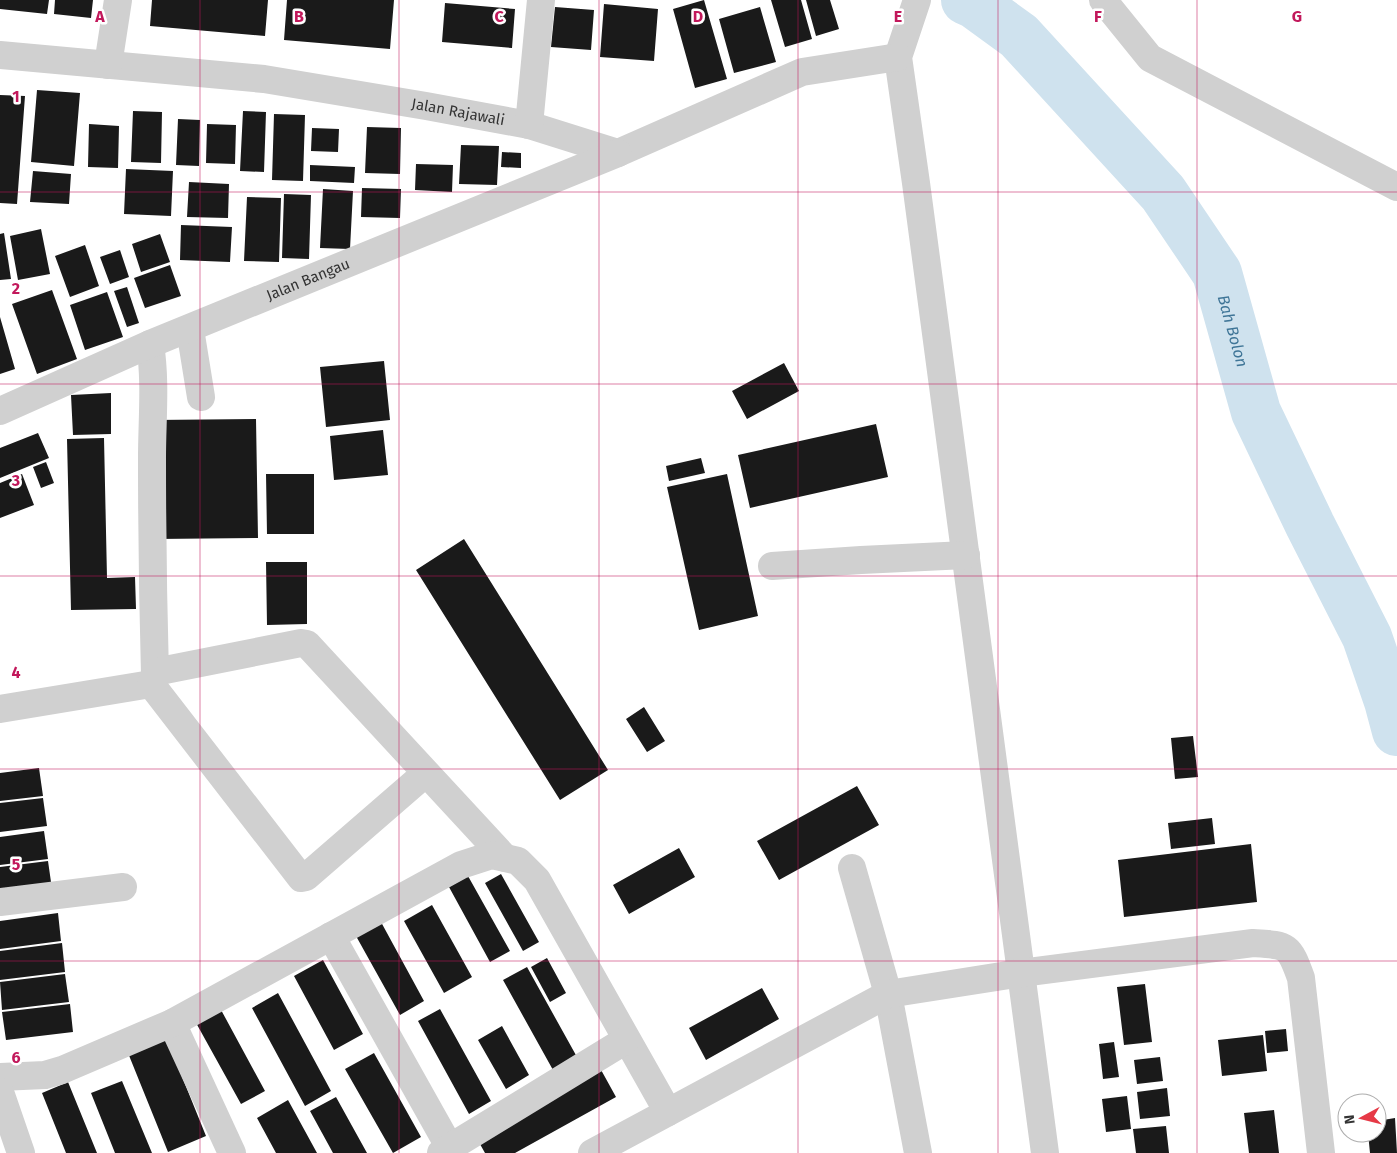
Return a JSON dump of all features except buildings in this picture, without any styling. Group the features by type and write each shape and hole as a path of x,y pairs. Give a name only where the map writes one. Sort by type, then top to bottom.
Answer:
{"street":[{"path":"108,65 118,0"},
{"path":"529,125 541,0"},
{"path":"1102,0 1150,58 1397,187"},
{"path":"915,7 898,57 1045,1153"},
{"name":"Jalan Rajawali","path":"0,55 264,79 529,125 618,153"},
{"path":"618,153 802,72 898,57"},
{"name":"Jalan Bangau","path":"0,411 150,344 618,153"},
{"path":"190,329 201,397"},
{"path":"150,344 154,387 152,442 153,680 300,878 306,877 426,773"},
{"path":"772,566 966,555"},
{"path":"0,709 153,680 160,671 301,642 307,644 505,858"},
{"path":"0,1077 45,1075 62,1070 172,1023 461,865 492,855 518,861 537,880 668,1112"},
{"path":"852,868 888,994 918,1153"},
{"path":"0,902 123,887"},
{"path":"331,936 445,1150 626,1040"},
{"path":"592,1153 888,994 1021,973 1253,943 1280,945 1293,955 1301,978 1321,1153"},
{"path":"172,1023 232,1153"},
{"path":"0,1092 21,1153"}],"waterway":[{"name":"Bah Bolon","path":"966,0 975,4 1019,36 1163,193 1217,273 1256,412 1310,525 1367,637 1397,731"}]}
